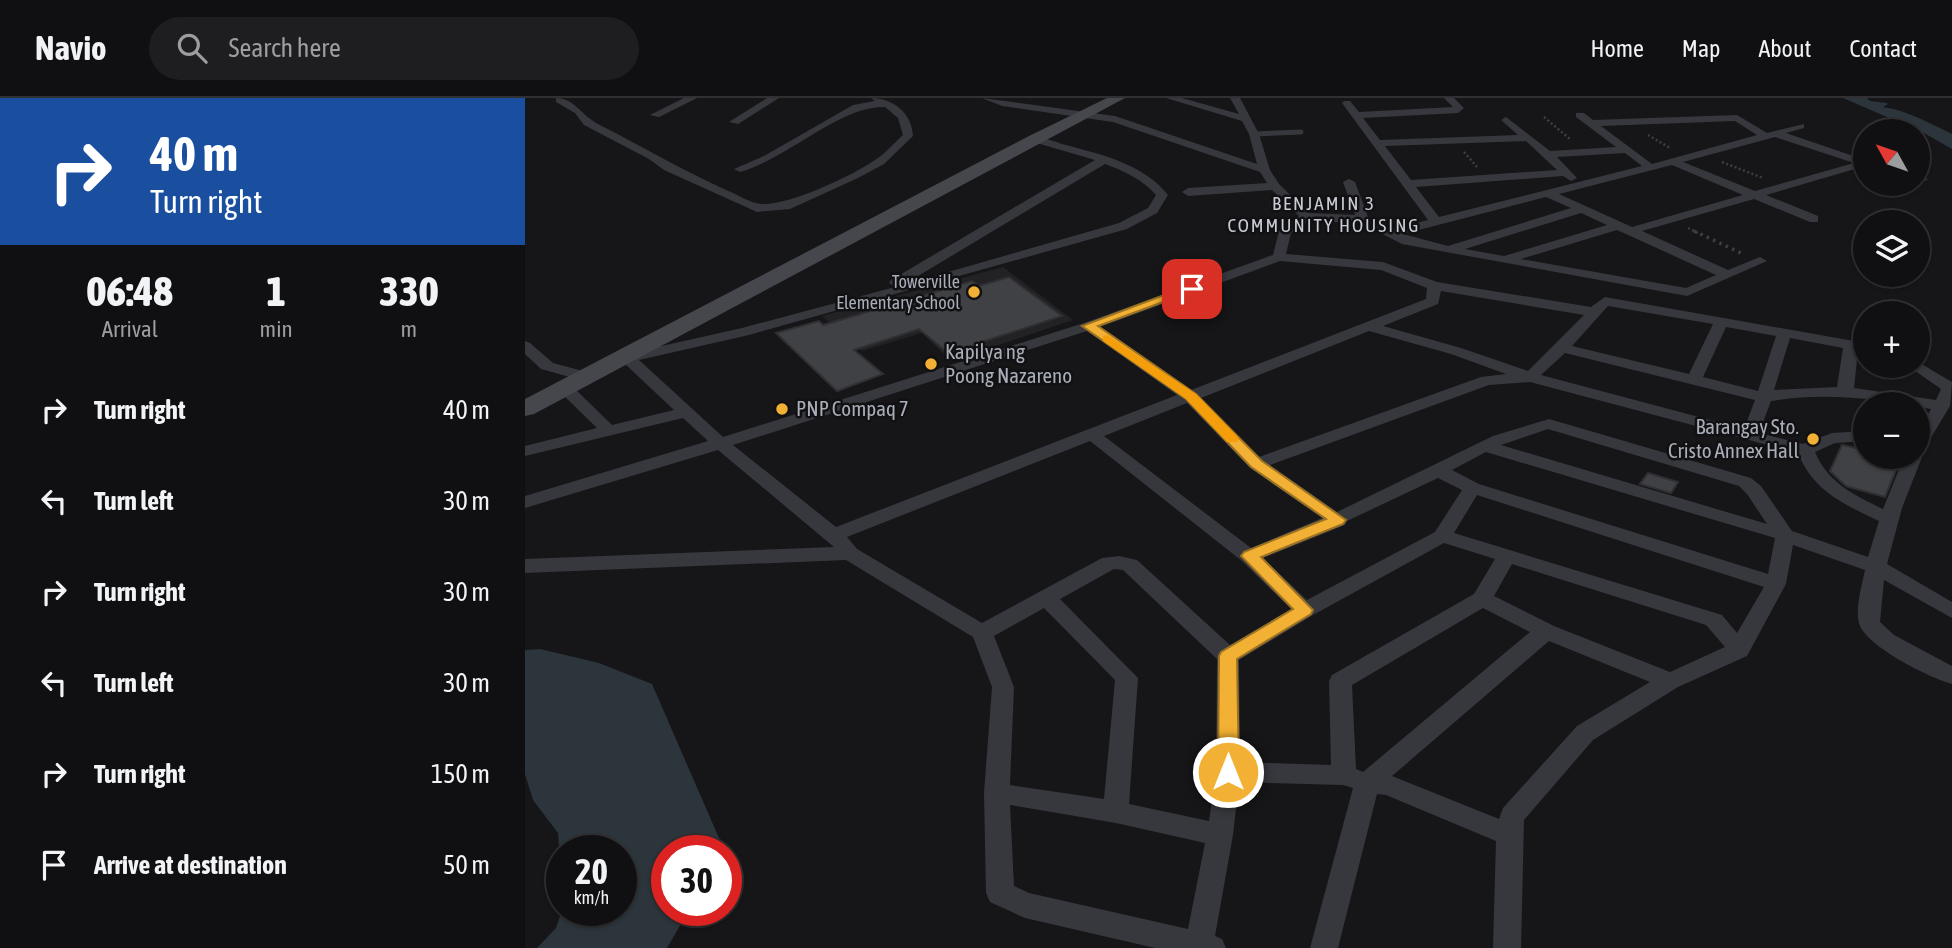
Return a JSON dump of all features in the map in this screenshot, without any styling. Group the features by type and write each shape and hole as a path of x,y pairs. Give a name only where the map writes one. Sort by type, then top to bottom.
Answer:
{"street":[{"path":"561,98 559,100 578,111 588,123 653,156 668,168 757,208 786,206 854,176 888,155 908,136 908,127 900,113 880,100 856,107 768,158 740,169"},
{"path":"655,115 692,98"},
{"path":"734,122 774,98"},
{"path":"987,98 1002,103 1086,113 1134,125 1264,170"},
{"path":"525,409 624,359 1034,139 1118,98"},
{"path":"1171,98 1245,119"},
{"path":"1235,98 1254,134 1264,170 1275,186 1306,217"},
{"path":"1356,115 1458,110 1449,98"},
{"path":"1347,103 1436,222"},
{"path":"1580,115 1651,167"},
{"path":"1593,123 1737,118 1770,135 1853,159"},
{"path":"1506,120 1548,153 1564,173 1581,184"},
{"path":"1392,233 1545,192 1673,162 1800,126"},
{"path":"1379,143 1529,138"},
{"path":"624,359 744,332 1123,226 1153,211 1162,195 1155,183 1132,170 1034,139"},
{"path":"1548,153 1627,150"},
{"path":"877,295 1102,160"},
{"path":"1673,162 1814,219"},
{"path":"1630,231 1853,166"},
{"path":"1405,184 1564,173"},
{"path":"1349,182 1363,219"},
{"path":"1188,192 1275,186"},
{"path":"1545,192 1728,275"},
{"path":"1448,250 1581,209"},
{"path":"1279,257 1285,232 1306,217 1363,219 1402,240 1687,292 1760,261"},
{"path":"1501,260 1616,226"},
{"path":"525,502 1089,326 1279,257 1383,266 1434,286 1593,312"},
{"path":"834,535 1433,301 1434,286"},
{"path":"1256,464 1487,380 1530,377 1562,348 1605,301 1853,344"},
{"path":"1694,380 1721,322"},
{"path":"1089,326 1191,397 1256,464 1338,520"},
{"path":"1370,327 1456,351 1530,377 1805,450 1832,438 1853,437"},
{"path":"1750,435 1784,333"},
{"path":"525,346 547,366 588,377"},
{"path":"1562,348 1764,397 1790,392 1845,391 1881,393 1942,406"},
{"path":"624,359 720,443 834,535 850,553 982,633 1003,687 997,793 1000,893 1025,905 1206,946 1228,772 1228,656 1130,565 1119,562 1109,563 982,633"},
{"path":"1845,391 1853,363"},
{"path":"1930,375 1950,388 1930,429"},
{"path":"565,388 609,431"},
{"path":"525,451 687,412"},
{"path":"1249,556 1338,520 1487,447 1537,426 1549,424 1745,482 1754,490 1786,535 1776,584 1739,650 1670,681 1584,733 1512,816 1509,835 1507,948"},
{"path":"1091,434 1249,556 1305,610"},
{"path":"1487,447 1786,535 1875,566 1952,611"},
{"path":"1805,450 1812,470 1830,488 1887,518"},
{"path":"1908,469 1887,518 1875,566 1869,619 1872,629 1952,676"},
{"path":"1439,471 1472,488 1776,584"},
{"path":"1228,656 1305,610 1443,536 1472,488"},
{"path":"1443,536 1714,620 1739,650"},
{"path":"525,565 850,553"},
{"path":"1324,948 1355,779 1340,681 1482,599 1507,555"},
{"path":"1047,598 1126,678 1116,812"},
{"path":"1482,599 1546,631 1670,681"},
{"path":"1355,779 1546,631"},
{"path":"1228,772 1355,779 1388,785 1509,835"},
{"path":"997,793 1116,812 1220,835"}],"lane":[{"path":"1254,134 1301,132"}],"path":[{"path":"1544,117 1585,152"},
{"path":"1626,122 1686,158"},
{"path":"1455,141 1486,178"},
{"path":"1702,154 1783,186"},
{"path":"1671,220 1760,261"}],"shaded area":[{"path":"1843,98 1867,98 1870,101 1886,103 1888,104 1883,107 1920,119 1892,119"},
{"path":"1930,123 1952,134 1952,149 1930,136"},
{"name":"Towerville Elementary School","path":"1003,267 1073,320 951,361 922,333 862,351 822,316"},
{"path":"540,649 599,663 652,684 718,835 651,835 651,926 680,926 667,948 537,948 557,926 637,926 637,835 558,835 533,800 525,774 525,650"}],"building":[{"name":"Towerville Elementary School","path":"1009,277 1062,316 982,342 988,347 963,355 957,350 948,353 919,329 854,350 883,374 837,391 776,333 819,321 823,325 972,281 979,286"},
{"path":"1842,445 1853,447 1853,469 1896,469 1885,497 1846,486 1830,471"},
{"path":"1648,473 1678,482 1671,493 1640,484"}],"slow traffic":[{"path":"1107,339 1191,397 1232,439"}],"place":[{"name":"Towerville Elementary School","path":"974,292"},
{"name":"Kapilya ng Poong Nazareno","path":"931,364"},
{"name":"PNP Compaq 7","path":"782,409"},
{"name":"Barangay Sto. Cristo Annex Hall","path":"1813,439"}],"district":[{"name":"BENJAMIN 3 COMMUNITY HOUSING","path":"1324,214"}],"route":[{"path":"1192,289 1089,326 1191,397 1256,464 1338,520 1249,556 1305,610 1228,656 1228,772"}]}
